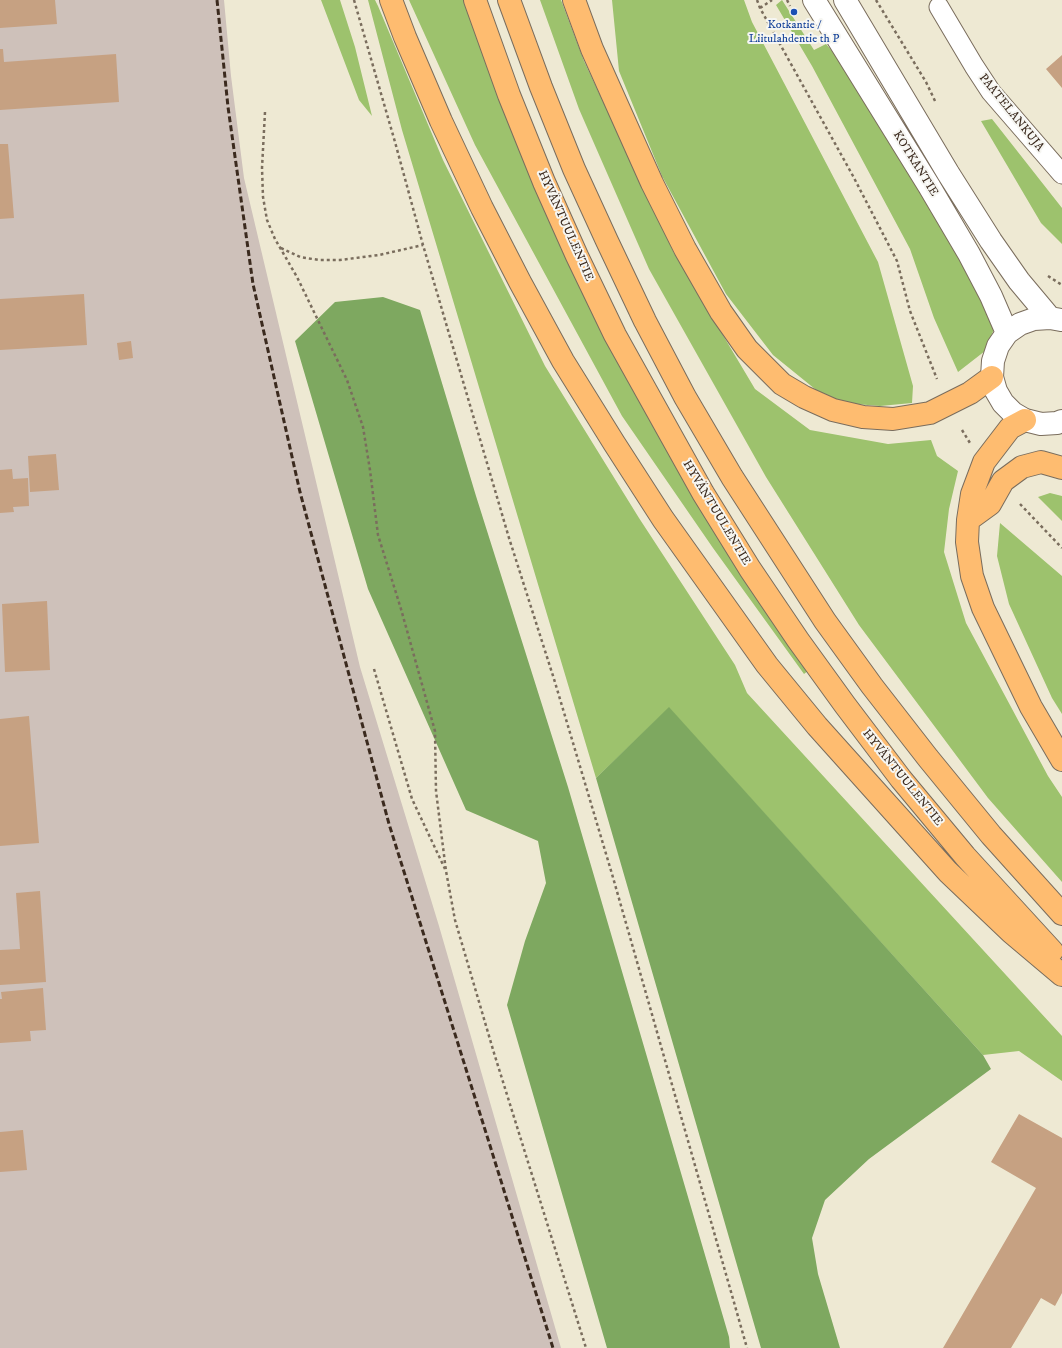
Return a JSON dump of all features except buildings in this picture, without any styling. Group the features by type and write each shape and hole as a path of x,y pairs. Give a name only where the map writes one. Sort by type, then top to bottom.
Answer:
{"highway":[{"path":"391,0 405,38 442,121 482,208 520,282 567,368 663,519 767,665 817,726 948,872 1011,932 1062,975"},
{"name":"HYVÄNTUULENTIE","path":"475,0 509,96 544,182 577,256 615,334 703,493 750,569 798,640 882,755 965,856 1062,962"},
{"path":"510,0 541,87 574,169 607,241 645,321 685,397 732,477 825,621 872,686 991,835 1062,914"},
{"path":"574,0 592,49 652,183 685,249 721,312 747,348 782,384 804,397 833,410 863,418 893,419 930,413 970,393 992,377"},
{"path":"1025,420 1010,428 984,462 972,494 968,520 967,542 972,576 984,608 1031,707 1062,760"},
{"path":"968,520 990,504 1003,481 1022,467 1041,462 1062,468"}],"street":[{"name":"KOTKANTIE","path":"814,0 930,186 969,254 991,296 1007,333"},
{"name":"KOTKANTIE","path":"846,0 944,166 991,241 1019,281 1056,319"},
{"name":"PAATELANKUJA","path":"939,8 991,92 1062,174"},
{"path":"1056,319 1034,319 1020,324 1007,333 998,346 993,361 992,377 996,391 1003,403 1013,413 1025,420 1041,424 1060,423"}],"path":[{"path":"354,0 423,245 509,538 584,777 747,1348"},
{"path":"757,0 897,261 910,311 937,379"},
{"path":"760,8 772,0"},
{"path":"265,112 262,168 263,197 267,220 275,239 297,277 347,380 363,427 378,535 401,609 435,731 436,791 446,871 455,920 494,1053 586,1348"},
{"path":"281,248 300,257 319,260 340,260 379,255 423,245"},
{"path":"962,430 971,445"},
{"path":"1020,504 1062,548"},
{"path":"374,670 412,799 446,871"}],"shaded area":[{"path":"0,0 224,0 231,76 244,178 360,667 439,926 561,1348 0,1348"}],"green space":[{"path":"321,0 340,0 355,47 372,116 359,100"},
{"path":"368,0 375,0 378,6 443,160 545,366 639,518 735,665 747,693 1062,1036 1062,1081 1019,1051 983,1055 669,708 596,778 402,130"},
{"path":"409,0 464,0 511,129 809,670 804,674 713,548 622,416 475,145"},
{"path":"540,0 561,0 584,61 674,253 755,389 810,430 888,444 931,440 937,456 958,471 949,509 944,552 966,623 1048,776 1062,797 1062,882 988,798 859,625 766,477 649,269 579,109"},
{"path":"612,0 744,0 752,22 878,262 913,386 912,403 880,406 831,402 773,355 726,294 662,176 619,71"},
{"path":"782,0 814,50 826,44 860,83 993,316 994,329 985,351 958,372 934,318 910,249 812,66 776,5"},
{"path":"992,119 1062,208 1062,244 1041,223 981,121"},
{"path":"383,297 420,310 476,496 568,787 729,1337 730,1348 607,1348 507,1005 525,941 546,883 538,841 466,810 368,589 295,341 335,302"},
{"path":"1050,493 1062,496 1062,521 1038,497"},
{"path":"1000,523 1062,576 1062,714 1052,698 1009,604 997,556"},
{"path":"669,707 983,1055 991,1069 869,1159 825,1200 812,1238 818,1274 840,1348 761,1348 596,778"}],"railway":[{"path":"217,0 228,107 253,284 300,492 389,824 553,1348"}],"place":[{"name":"Kotkantie / Liitulahdentie th P","path":"794,12"}]}
